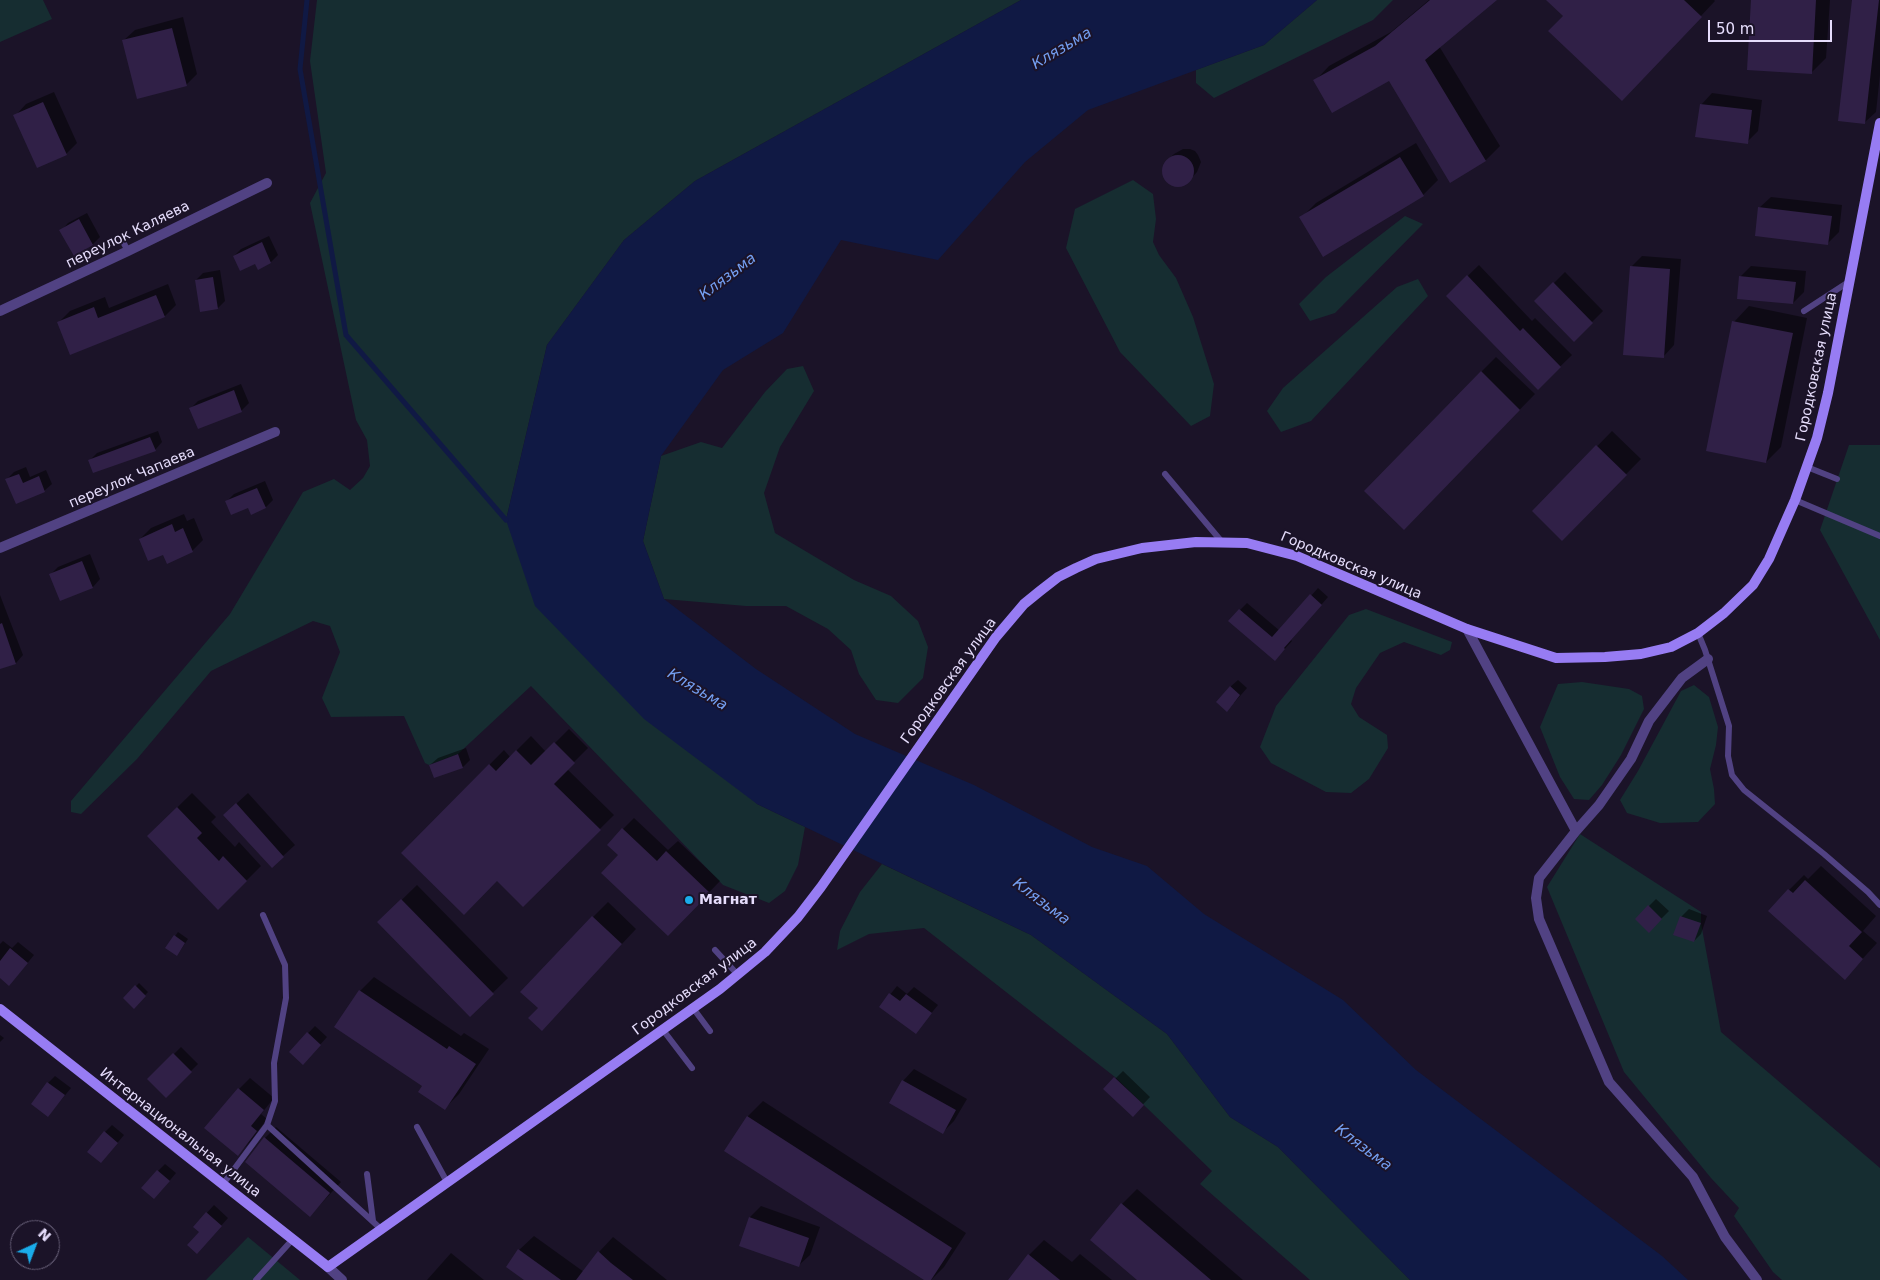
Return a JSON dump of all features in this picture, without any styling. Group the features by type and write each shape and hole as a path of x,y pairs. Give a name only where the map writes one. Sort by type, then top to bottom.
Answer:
{"main road":[{"name":"Городковская улица","path":"328,1267 663,1030 738,975 781,936 821,887 977,661 996,637 1024,604 1058,577 1076,568 1096,559 1168,544 1247,543 1297,556 1467,629 1556,658 1605,658 1641,654 1671,647 1698,633 1724,613 1753,585 1770,559 1807,467 1828,393 1880,123"},
{"name":"Интернациональная улица","path":"0,1009 328,1267"}],"street":[{"name":"переулок Каляева","path":"0,311 128,252 267,182"},
{"name":"переулок Чапаева","path":"0,548 275,432"},
{"path":"1467,629 1576,831"},
{"path":"1708,659 1682,678 1649,721 1631,759 1600,805 1576,831 1539,878 1536,898 1539,919 1609,1082 1693,1177 1725,1237 1757,1280"},
{"name":"Интернациональная улица","path":"328,1267 342,1280"}],"lane":[{"path":"122,238 128,252"},
{"path":"1804,311 1850,281"},
{"path":"1807,467 1837,480"},
{"path":"1165,474 1222,542"},
{"path":"1795,500 1880,536"},
{"path":"1698,633 1729,726 1728,756 1732,775 1744,790 1824,854 1868,892 1880,905"},
{"path":"223,1184 267,1125 275,1101 274,1063 286,998 285,966 263,915"},
{"path":"714,950 738,975"},
{"path":"693,1008 710,1031"},
{"path":"663,1030 692,1068"},
{"path":"267,1125 382,1228"},
{"path":"417,1127 447,1182"},
{"path":"367,1174 373,1221"},
{"path":"256,1280 293,1239"}],"green space":[{"path":"0,0 43,0 52,19 0,42"},
{"path":"317,0 1021,0 695,181 624,240 547,345 506,520 757,804 805,827 798,865 785,891 769,903 723,885 531,686 458,754 429,765 425,763 404,716 331,717 322,698 340,652 330,626 313,621 211,671 137,759 81,814 71,812 71,801 230,614 303,492 334,479 350,490 363,478 370,466 367,440 356,420 310,203 326,173 310,61"},
{"path":"1317,0 1393,0 1373,20 1214,98 1196,83 1196,70 1264,45"},
{"path":"1133,180 1153,194 1156,219 1153,242 1159,255 1176,278 1193,317 1214,384 1210,416 1191,426 1120,352 1066,248 1075,209"},
{"path":"1405,216 1423,224 1335,313 1310,321 1299,304 1326,277"},
{"path":"1418,279 1428,296 1311,421 1281,432 1267,411 1283,388 1397,287"},
{"path":"803,366 814,391 780,447 764,493 775,533 854,580 891,596 918,621 928,647 923,678 898,703 876,700 859,674 851,650 828,629 786,606 746,606 664,599 643,541 661,456 701,442 722,448 765,392 787,369"},
{"path":"1849,445 1880,445 1880,640 1820,530"},
{"path":"1366,609 1452,642 1450,650 1441,655 1404,642 1380,653 1356,688 1351,704 1359,717 1387,735 1388,748 1369,779 1351,793 1326,792 1271,763 1260,747 1276,706 1349,615"},
{"path":"1582,682 1629,689 1642,696 1644,709 1621,755 1602,785 1589,800 1574,799 1560,777 1540,727 1558,684"},
{"path":"1694,685 1709,697 1718,727 1710,769 1715,804 1698,822 1660,823 1627,813 1620,800 1638,771 1681,691"},
{"path":"1580,834 1701,912 1701,923 1721,1032 1880,1168 1880,1280 1782,1280 1773,1272 1734,1216 1739,1208 1711,1178 1624,1072 1547,887"},
{"path":"882,864 1031,935 1167,1034 1230,1117 1278,1147 1410,1280 1310,1280 1200,1184 1212,1171 1115,1077 924,928 869,934 837,950 840,931 860,892"},
{"path":"248,1237 300,1280 206,1280"}],"water":[{"name":"Клязьма","path":"1021,0 1317,0 1264,45 1088,110 1025,162 938,260 841,240 783,333 723,370 661,456 643,541 664,599 756,669 855,734 974,785 1092,847 1147,866 1204,914 1343,1000 1416,1070 1662,1256 1688,1280 1410,1280 1278,1147 1230,1117 1167,1034 1031,935 757,804 644,719 535,606 506,520 547,345 624,240 695,181"}],"building":[{"path":"1430,0 1497,0 1425,60 1486,161 1450,183 1389,81 1332,113 1313,80 1375,46"},
{"path":"1546,0 1684,0 1702,17 1622,101 1548,31 1563,16"},
{"path":"1751,0 1816,0 1812,74 1747,70"},
{"path":"1852,0 1879,0 1865,124 1838,121"},
{"path":"172,28 187,86 137,99 122,40"},
{"path":"43,102 67,155 37,168 13,115"},
{"path":"1700,104 1752,110 1748,144 1695,137"},
{"path":"1178,155 1184,156 1189,160 1193,165 1193,177 1189,182 1184,186 1178,187 1172,186 1167,182 1163,177 1162,171 1163,165 1167,160 1172,156"},
{"path":"1400,157 1424,196 1323,257 1299,217"},
{"path":"1758,207 1832,216 1828,245 1755,236"},
{"path":"79,219 93,245 74,256 59,230"},
{"path":"262,242 271,263 258,270 255,264 240,271 233,256"},
{"path":"1630,266 1670,269 1664,358 1623,355"},
{"path":"1467,275 1520,331 1523,328 1561,367 1538,390 1446,296"},
{"path":"1739,276 1796,282 1793,304 1737,299"},
{"path":"213,277 218,309 200,312 195,280"},
{"path":"1553,282 1593,323 1574,342 1534,301"},
{"path":"156,295 165,317 70,355 57,322 94,307 98,318"},
{"path":"1732,321 1793,333 1766,463 1706,451"},
{"path":"1481,371 1520,410 1404,530 1364,491"},
{"path":"234,390 242,412 198,429 189,408"},
{"path":"150,437 156,451 93,473 88,460"},
{"path":"1596,445 1627,475 1562,541 1532,511"},
{"path":"19,474 23,483 39,476 45,492 16,504 5,479"},
{"path":"257,488 266,508 251,515 248,508 231,515 225,501"},
{"path":"172,524 175,532 183,528 193,552 167,564 163,555 148,561 139,539"},
{"path":"82,561 93,588 60,601 49,574"},
{"path":"1310,594 1322,605 1275,661 1228,621 1239,609 1272,637"},
{"path":"2,623 16,664 0,669 0,624"},
{"path":"1230,686 1240,695 1227,712 1216,702"},
{"path":"554,742 575,763 554,784 601,830 523,907 497,881 464,915 401,853 489,764 496,771 516,750 531,765"},
{"path":"458,754 463,768 434,778 429,765"},
{"path":"236,803 284,857 272,868 223,815"},
{"path":"177,807 202,833 197,838 219,861 223,856 247,881 218,910 147,836"},
{"path":"622,828 657,861 666,851 710,893 668,936 601,873 618,855 607,845"},
{"path":"1805,880 1862,932 1849,946 1863,959 1845,980 1768,911 1788,889 1793,893"},
{"path":"401,899 494,994 470,1017 377,922"},
{"path":"1648,905 1662,919 1649,933 1635,919"},
{"path":"592,916 622,944 542,1031 528,1018 538,1008 520,992"},
{"path":"1680,916 1701,923 1694,942 1673,935"},
{"path":"174,935 185,943 177,956 165,948"},
{"path":"10,948 28,963 9,986 0,978 0,961"},
{"path":"135,985 146,996 134,1009 123,998"},
{"path":"359,990 447,1049 449,1046 476,1064 445,1110 418,1092 422,1086 334,1027"},
{"path":"889,993 900,1001 906,994 932,1013 916,1034 879,1007"},
{"path":"307,1032 321,1045 303,1065 289,1052"},
{"path":"173,1053 192,1072 166,1098 147,1079"},
{"path":"1114,1077 1144,1105 1133,1117 1103,1089"},
{"path":"902,1080 956,1110 943,1134 889,1103"},
{"path":"47,1082 65,1095 48,1117 31,1104"},
{"path":"238,1088 264,1110 251,1126 257,1131 238,1156 204,1128"},
{"path":"747,1116 952,1248 931,1280 924,1280 724,1151"},
{"path":"104,1131 118,1143 101,1163 87,1152"},
{"path":"264,1137 330,1193 310,1217 245,1162"},
{"path":"157,1170 170,1181 154,1199 141,1188"},
{"path":"1121,1203 1211,1280 1137,1280 1090,1240"},
{"path":"206,1212 222,1226 197,1254 187,1245 199,1232 193,1227"},
{"path":"749,1217 809,1238 799,1267 739,1246"},
{"path":"518,1249 561,1280 524,1280 506,1267"},
{"path":"598,1251 611,1263 633,1280 576,1280"},
{"path":"1028,1254 1060,1280 1008,1280"}],"waterway":[{"path":"307,0 300,69 346,335 506,520"}],"place":[{"name":"Магнат","path":"689,900"}]}
